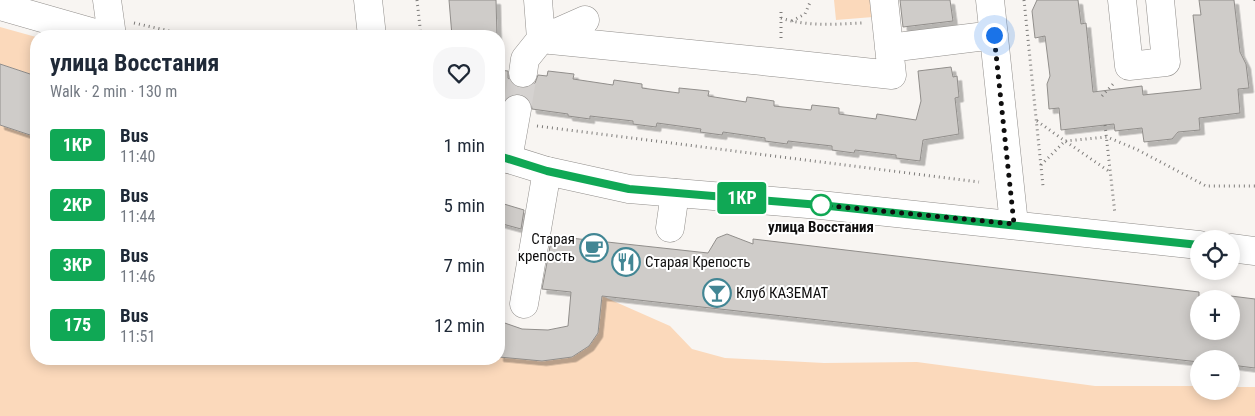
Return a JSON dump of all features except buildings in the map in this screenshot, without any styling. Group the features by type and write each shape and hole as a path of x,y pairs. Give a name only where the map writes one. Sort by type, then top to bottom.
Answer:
{"main road":[{"path":"107,0 121,29"},
{"path":"368,0 371,30"},
{"path":"387,0 390,30"},
{"path":"538,0 541,39"},
{"path":"541,39 781,62 892,75 884,0"},
{"path":"990,0 1014,224"},
{"path":"1122,0 1129,66 1166,62 1160,0"},
{"path":"0,6 84,30"},
{"path":"523,73 525,59 541,39 585,20"},
{"path":"889,48 994,35"},
{"path":"505,152 516,116"},
{"path":"505,159 547,171 629,189 1014,224 1190,244"},
{"path":"524,304 547,171"},
{"path":"670,228 675,192"},
{"path":"1240,249 1255,251"}],"path":[{"path":"417,0 420,30"},
{"path":"792,21 804,14 811,0"},
{"path":"1024,0 1043,186"},
{"path":"781,12 781,42"},
{"path":"781,18 822,25 865,23"},
{"path":"516,116 979,182"},
{"path":"1036,122 1111,172"},
{"path":"1105,125 1115,217"},
{"path":"1041,166 1065,141 1107,137 1136,149 1206,186 1255,186"}],"shaded area":[{"path":"834,0 871,0 873,17 836,20"},
{"path":"0,27 30,35 30,74 0,64"},
{"path":"0,125 30,135 30,365 505,365 505,356 542,361 572,357 589,346 598,333 602,296 670,326 692,349 725,358 824,363 917,362 1095,386 1190,386 1190,400 1240,400 1240,387 1255,387 1255,416 0,416"}],"tunnel":[{"path":"517,109 523,73"}],"bus line":[{"name":"1КР","path":"505,158 547,171 629,189 1014,224 1190,244"}],"place":[{"name":"улица Восстания","path":"821,205"},
{"name":"Старая крепость","path":"594,248"},
{"name":"Старая Крепость","path":"626,262"},
{"name":"Клуб КАЗЕМАТ","path":"717,293"}],"route":[{"path":"821,205 1014,224 994,35"}]}
